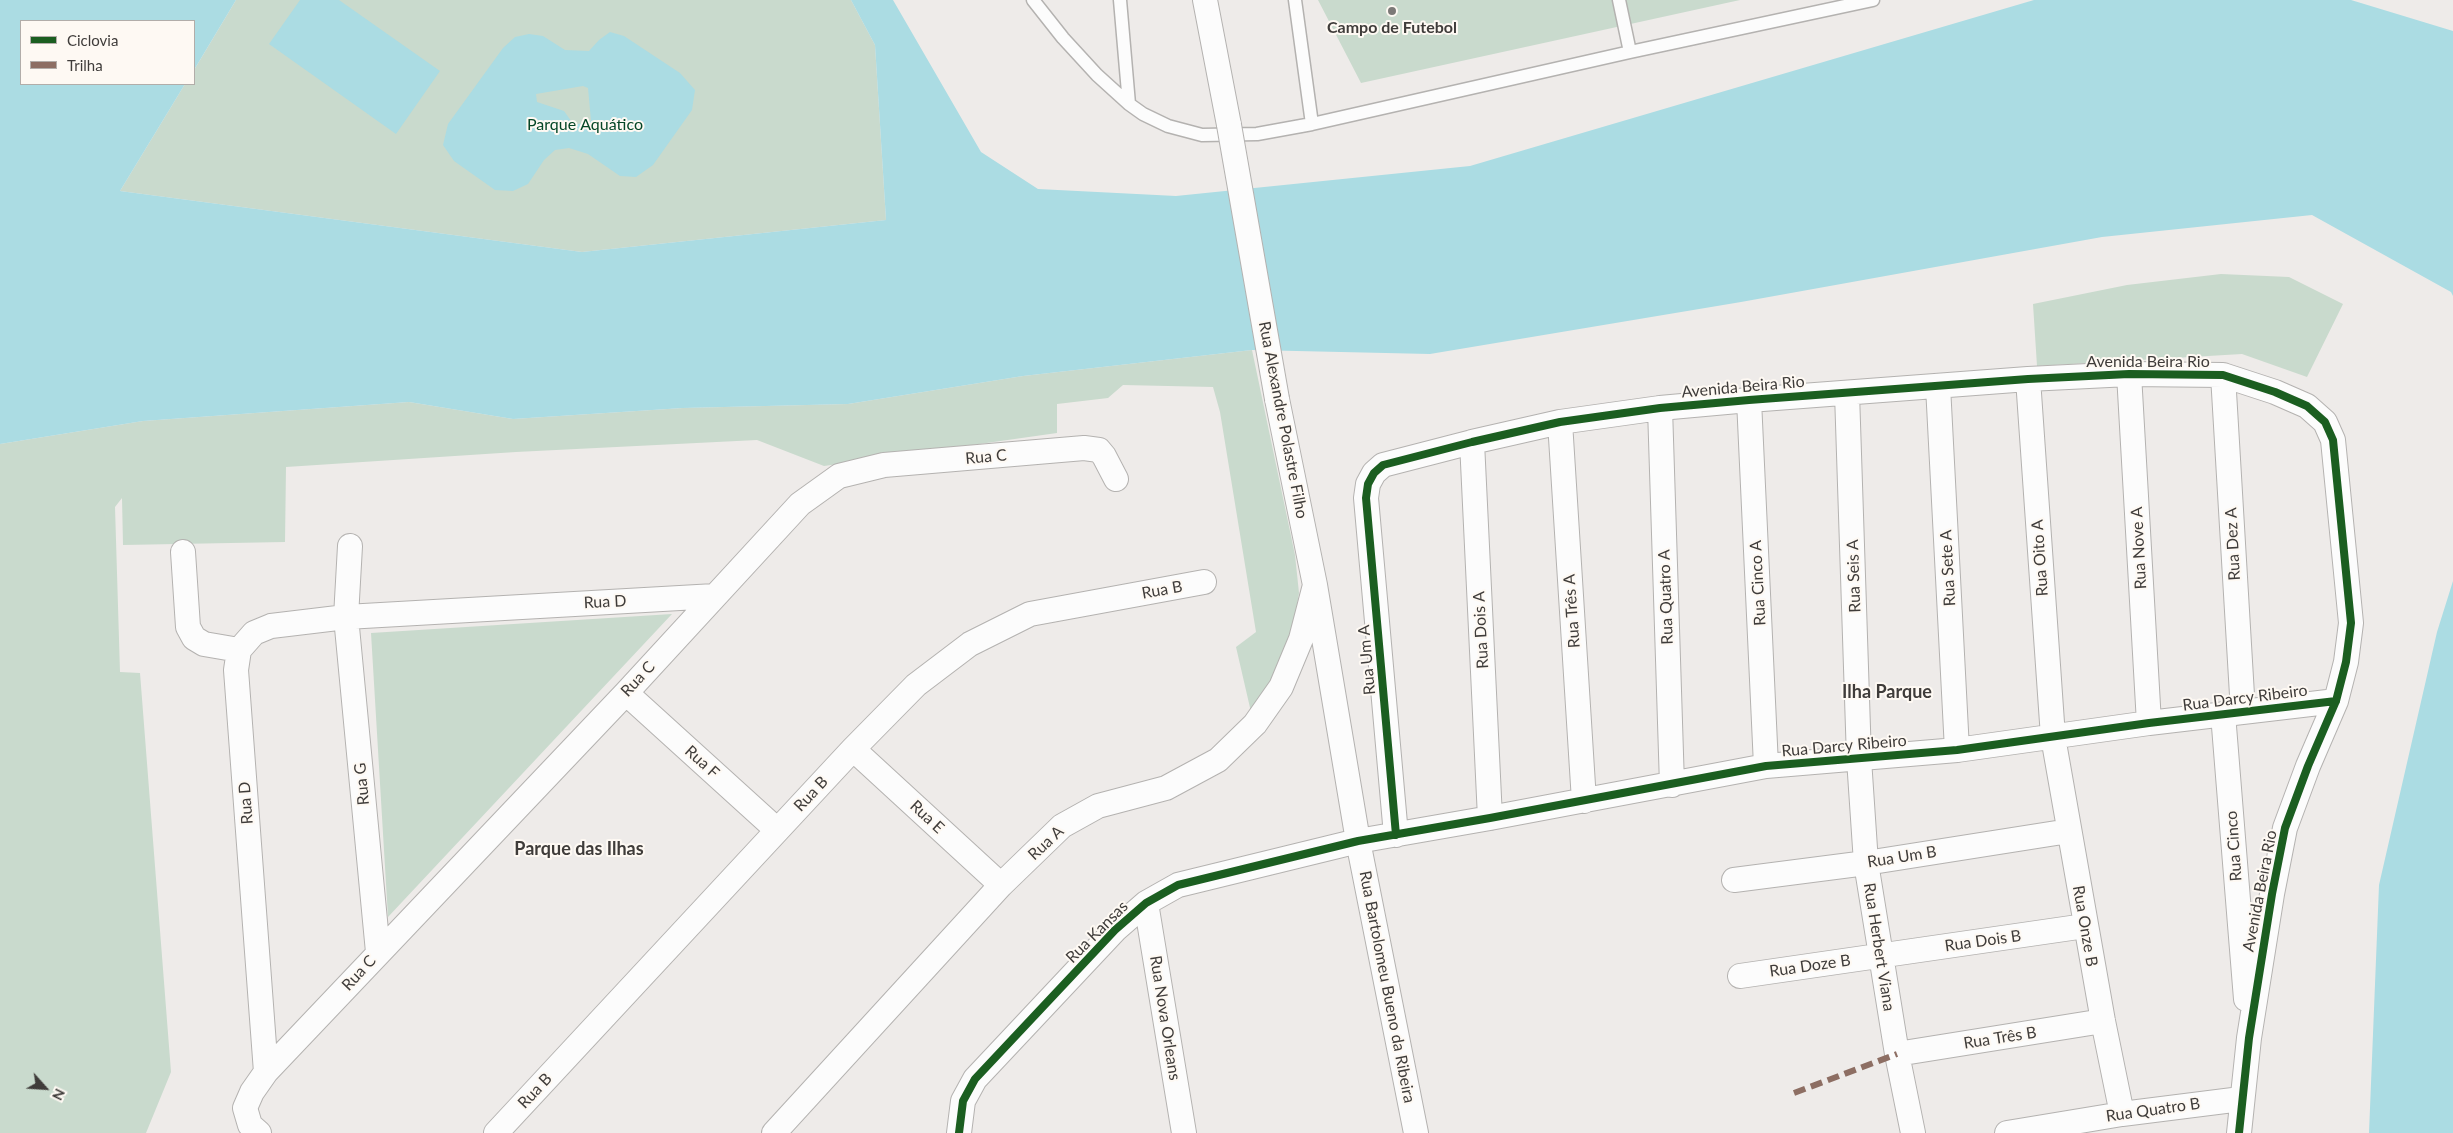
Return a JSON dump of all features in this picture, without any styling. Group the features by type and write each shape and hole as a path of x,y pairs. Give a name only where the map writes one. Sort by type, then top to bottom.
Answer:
{"street":[{"name":"Rua Alexandre Polastre Filho","path":"1205,0 1277,399 1315,586 1358,841"},
{"name":"Avenida Beira Rio","path":"1368,484 1383,465 1560,422 1660,408 1749,400 2028,379 2129,374 2223,375 2275,392 2307,406 2325,422 2333,440 2351,623 2346,662 2336,701 2308,766 2285,828 2272,894 2249,1038 2241,1099 2239,1133"},
{"name":"Rua Nove A","path":"2129,374 2149,723"},
{"name":"Rua Dez A","path":"2223,375 2233,713"},
{"name":"Rua Oito A","path":"2028,379 2053,737"},
{"name":"Rua Sete A","path":"1938,386 1957,750"},
{"name":"Rua Seis A","path":"1847,392 1859,759"},
{"name":"Rua Cinco A","path":"1749,400 1766,766"},
{"name":"Rua Quatro A","path":"1660,408 1672,785"},
{"name":"Rua Três A","path":"1560,422 1584,801"},
{"name":"Rua Dois A","path":"1472,442 1490,818"},
{"name":"Rua C","path":"259,1133 250,1125 245,1108 252,1092 266,1072 626,693 800,504 839,476 884,465 1092,448 1099,450 1104,456 1116,479"},
{"name":"Rua Um A","path":"1368,484 1366,498 1396,835"},
{"path":"346,617 350,546"},
{"path":"183,552 188,627 194,638 204,644 239,650"},
{"name":"Rua B","path":"496,1133 777,830 916,685 962,650 1030,614 1204,582"},
{"name":"Rua A","path":"774,1133 1001,885 1062,826 1098,806 1166,788 1218,760 1249,730 1281,687 1301,639 1315,586"},
{"name":"Rua D","path":"266,1072 236,670 239,650 254,632 271,626 346,617 715,596"},
{"name":"Rua G","path":"346,617 378,952"},
{"name":"Rua F","path":"626,693 777,830"},
{"name":"Rua Darcy Ribeiro","path":"1358,841 1672,785 1766,766 1957,750 2149,723 2336,701"},
{"name":"Rua Cinco","path":"2233,713 2249,1038"},
{"name":"Rua Onze B","path":"2053,737 2085,926 2122,1114"},
{"name":"Rua E","path":"854,748 1001,885"},
{"name":"Rua Herbert Viana","path":"1859,759 1866,863 1897,1054 1913,1133"},
{"name":"Rua Um B","path":"1734,880 1866,863 2069,831"},
{"name":"Rua Kansas","path":"959,1133 963,1100 976,1079 1109,937 1146,903 1178,885 1358,841"},
{"name":"Rua Bartolomeu Bueno da Ribeira","path":"1358,841 1416,1133"},
{"name":"Rua Nova Orleans","path":"1146,903 1184,1133"},
{"name":"Rua Dois B","path":"1880,956 2085,926"},
{"name":"Rua Doze B","path":"1740,976 1880,956"},
{"name":"Rua Três B","path":"1897,1054 2103,1021"},
{"name":"Rua Quatro B","path":"2007,1133 2122,1114 2241,1099"}],"lane":[{"path":"1033,0 1096,75 1129,104 1143,114 1168,126 1202,134 1257,134 1312,124 1630,52 1873,0"},
{"path":"1120,0 1129,104"},
{"path":"1295,0 1312,124"},
{"path":"1619,0 1630,52"}],"green space":[{"name":"Parque Aquático","path":"236,0 851,0 875,45 886,220 582,252 120,191 184,85 195,85 195,68"},
{"path":"1318,0 1740,0 1361,83"},
{"path":"2221,274 2289,277 2343,304 2307,377 2242,354 2037,366 2033,304 2127,285"},
{"path":"1252,350 1295,555 1299,593 1293,629 1277,676 1251,712 1236,647 1256,632 1220,412 1213,387 1123,385 1108,398 1057,404 1057,433 824,466 757,440 516,452 286,467 285,542 123,545 122,498 115,507 120,672 140,673 171,1072 146,1133 0,1133 0,444 143,421 409,402 513,419 683,408 848,404 1023,376"},
{"path":"672,614 388,917 371,633"}],"water":[{"path":"0,0 236,0 195,68 195,20 20,20 20,85 184,85 120,191 582,252 886,220 875,45 851,0 893,0 981,152 1038,189 1176,196 1470,166 2034,0 2351,0 2453,31 2453,296 2451,292 2312,215 2102,237 1741,302 1430,354 1252,350 1023,376 848,404 683,408 513,419 409,402 143,421 0,444"},
{"path":"300,0 339,0 440,71 396,134 269,44"},
{"path":"610,32 624,36 680,73 695,90 692,110 653,165 636,177 620,176 588,154 569,148 555,150 544,160 528,184 513,191 495,190 454,161 443,145 448,124 503,48 515,37 529,34 543,36 565,50 589,51","holes":["583,86 588,88 591,121 574,125 564,111 537,102 536,94"]},
{"path":"2453,581 2453,1133 2369,1133 2379,885 2437,632"}],"marked path":[{"path":"1794,1093 1897,1054"}],"cycle path":[{"path":"1396,835 1366,498 1368,484 1374,473 1383,465 1560,422 1660,408 1749,400 2028,379 2129,374 2223,375 2275,392 2307,406 2325,422 2333,440 2351,623 2346,662 2336,701 2308,766 2285,828 2272,894 2249,1038 2239,1133"},
{"path":"959,1133 963,1101 975,1079 1115,930 1146,903 1178,885 1358,841 1766,766 1957,750 2149,723 2336,701"}],"place":[{"name":"Campo de Futebol","path":"1392,11"}],"district":[{"name":"Ilha Parque","path":"1887,692"},
{"name":"Parque das Ilhas","path":"579,849"}]}
